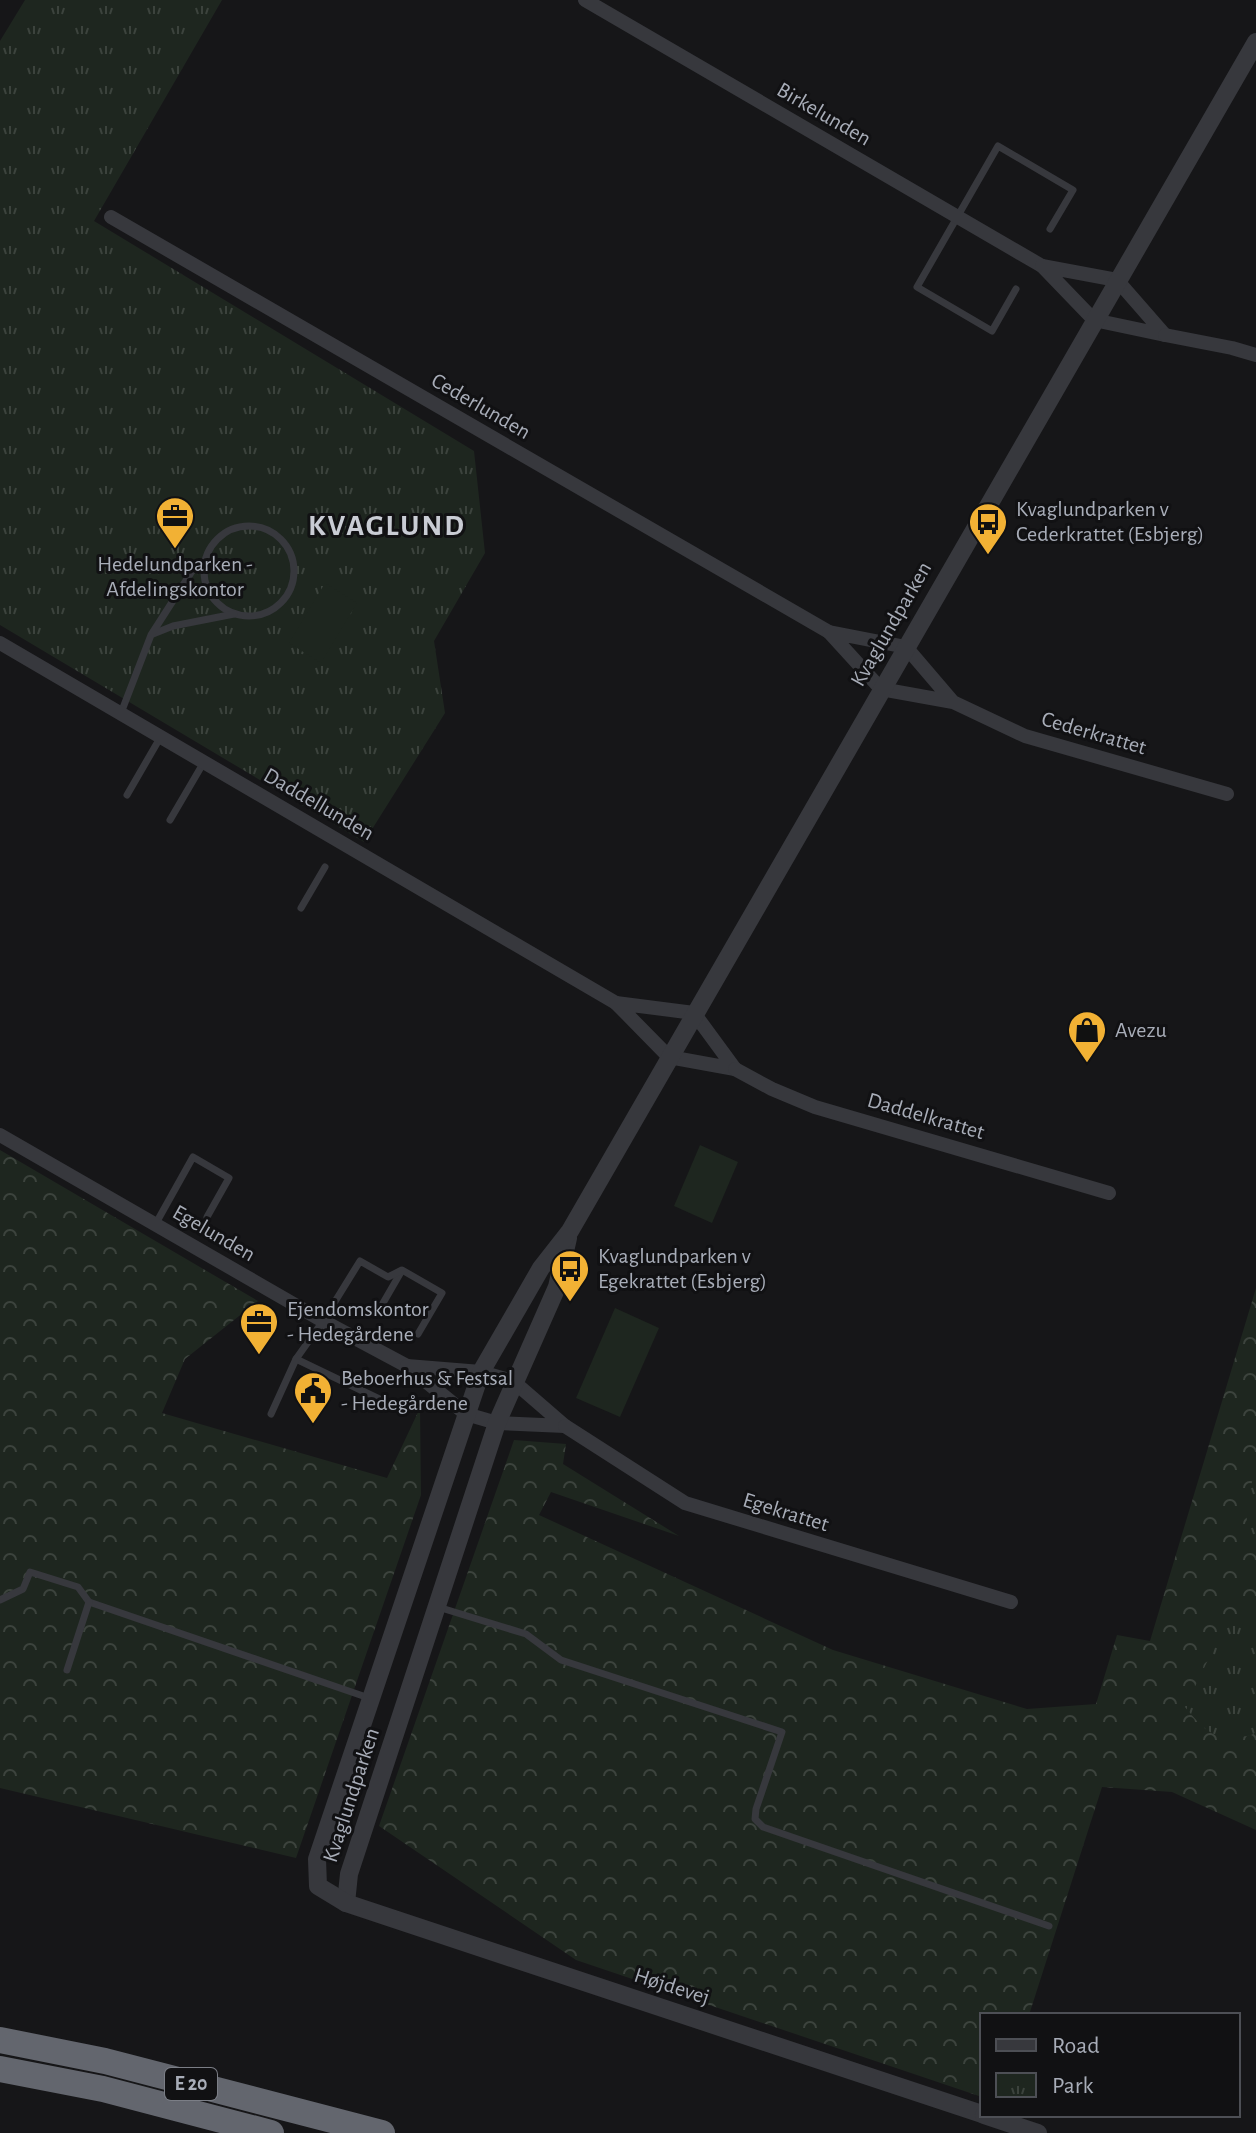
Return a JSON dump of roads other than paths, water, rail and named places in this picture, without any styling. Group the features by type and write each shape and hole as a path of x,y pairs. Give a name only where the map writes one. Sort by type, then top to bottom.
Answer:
{"highway":[{"name":"E 20","path":"0,2040 105,2061 382,2133"},
{"name":"E 20","path":"0,2069 103,2089 271,2133"}],"street":[{"name":"Birkelunden","path":"585,0 1042,266 1094,320"},
{"name":"Kvaglundparken","path":"570,1231 557,1287 497,1423 349,1874 346,1903 318,1886 317,1859 481,1372 541,1268 570,1231 1256,42"},
{"name":"Cederlunden","path":"111,217 829,632 881,689"},
{"name":"Birkelunden","path":"1042,266 1117,280"},
{"path":"1117,280 1165,335"},
{"path":"1094,320 1256,355"},
{"name":"Cederlunden","path":"829,632 906,647"},
{"name":"Daddellunden","path":"0,643 616,1003 669,1057"},
{"name":"Cederkrattet","path":"906,647 953,702"},
{"name":"Cederkrattet","path":"881,689 953,702 1025,736 1227,794"},
{"name":"Daddellunden","path":"616,1003 694,1013"},
{"name":"Daddelkrattet","path":"694,1013 735,1069"},
{"name":"Daddelkrattet","path":"669,1057 735,1069 815,1107 1109,1193"},
{"name":"Egelunden","path":"0,1135 407,1366 466,1414 497,1423"},
{"name":"Egelunden","path":"407,1366 481,1372 513,1381"},
{"name":"Egekrattet","path":"513,1381 565,1426 685,1503 1011,1602"},
{"path":"497,1423 565,1426"},
{"name":"Højdevej","path":"346,1903 980,2114"},
{"name":"Højdevej","path":"989,2117 1038,2133"}],"lane":[{"path":"1016,289 992,331 917,287 998,146 1073,190 1050,229"},
{"path":"151,635 173,626 236,614 258,615 285,598 290,588 293,565 285,544 267,529 244,526 232,529 214,543 205,563 204,574 211,594 218,603 236,614"},
{"path":"121,713 151,635 194,568 205,563"},
{"path":"127,795 161,737"},
{"path":"170,820 204,762"},
{"path":"301,908 325,867"},
{"path":"155,1225 193,1157 229,1178 207,1217"},
{"path":"271,1414 296,1359 360,1261 388,1277 402,1270"},
{"path":"379,1310 402,1270"},
{"path":"402,1270 442,1293 418,1334"},
{"path":"296,1359 396,1407"},
{"path":"0,1600 23,1589 30,1572 78,1587 89,1602 371,1699"},
{"path":"67,1670 89,1602"},
{"path":"438,1607 526,1634 561,1660 782,1732 756,1809 755,1819 763,1827 1049,1926"}],"place":[{"name":"Hedelundparken - Afdelingskontor","path":"175,550"},
{"name":"Kvaglundparken v Cederkrattet (Esbjerg)","path":"988,556"},
{"name":"Avezu","path":"1087,1064"},
{"name":"Kvaglundparken v Egekrattet (Esbjerg)","path":"570,1303"},
{"name":"Ejendomskontor - Hedegårdene","path":"259,1356"},
{"name":"Beboerhus & Festsal - Hedegårdene","path":"313,1425"}],"district":[{"name":"KVAGLUND","path":"387,526"}]}
